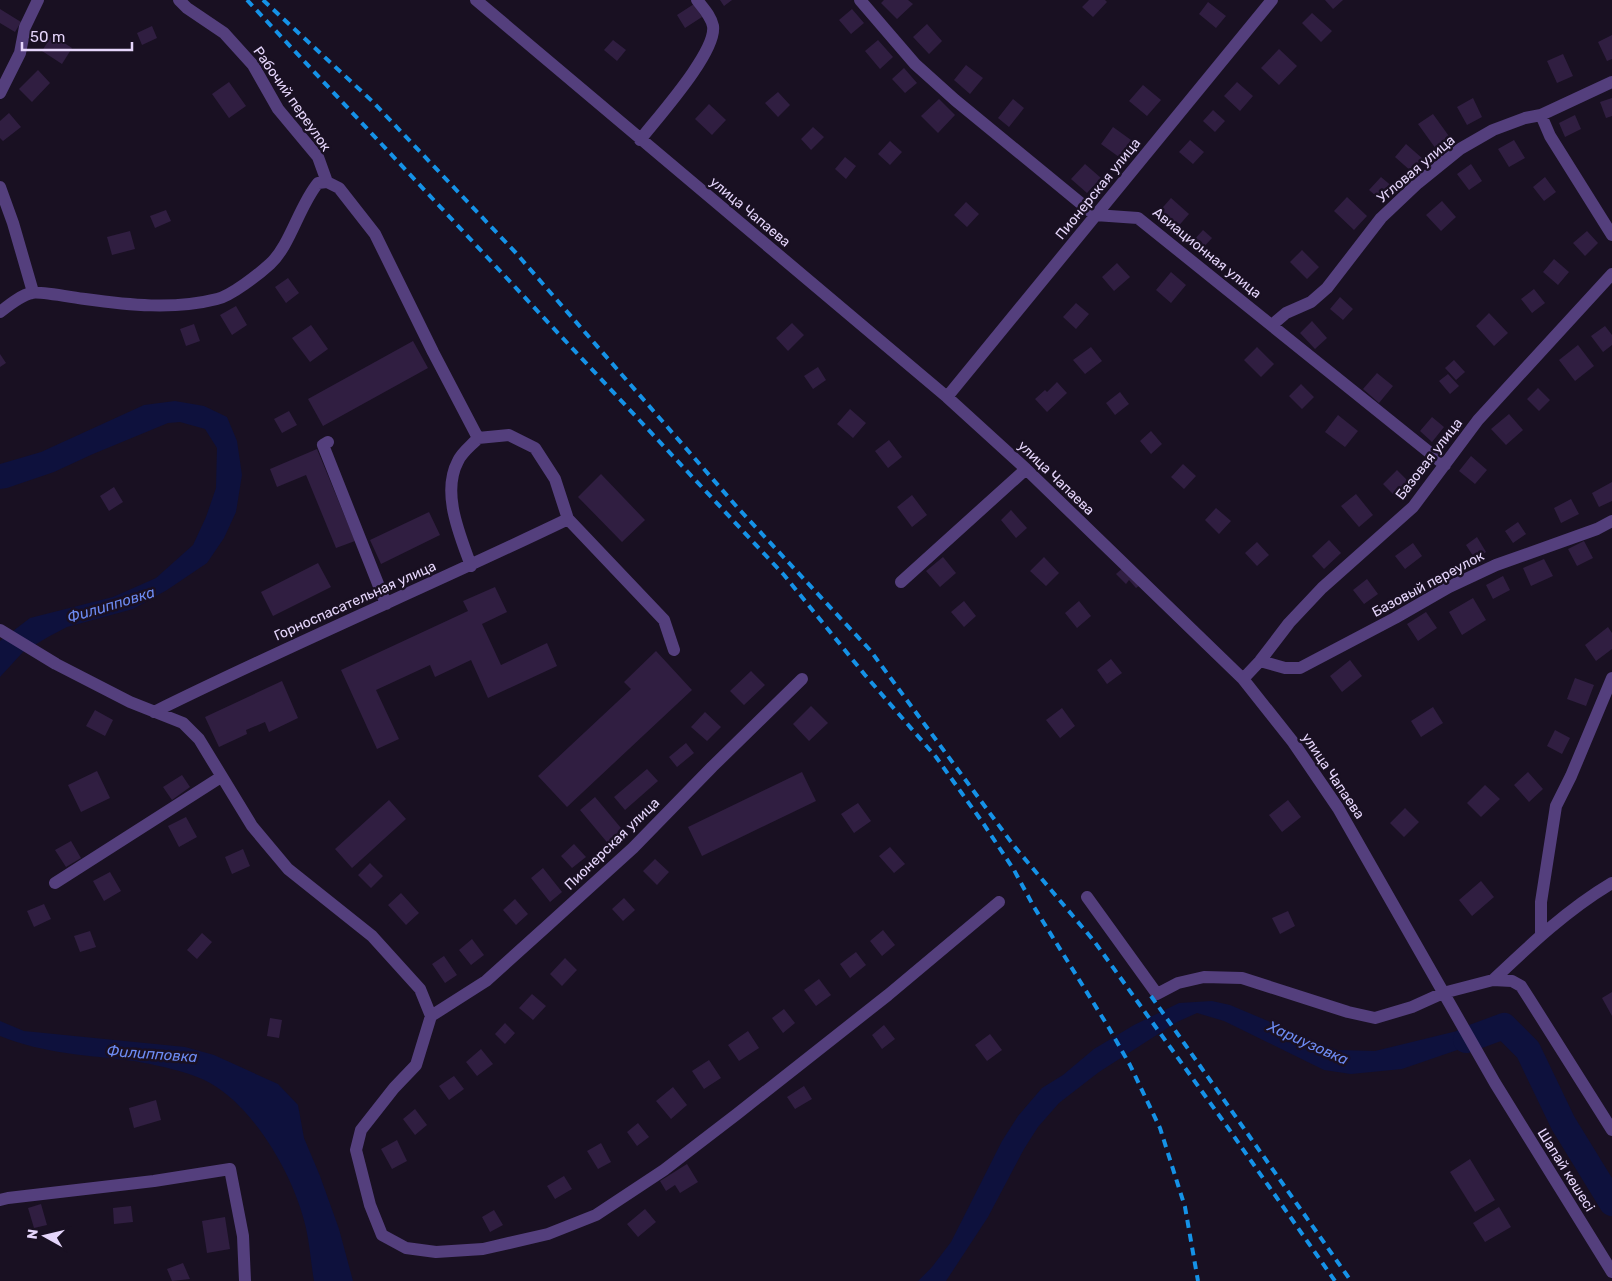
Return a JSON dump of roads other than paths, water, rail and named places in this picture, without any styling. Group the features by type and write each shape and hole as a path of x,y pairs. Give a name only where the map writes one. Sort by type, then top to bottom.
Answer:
{"street":[{"path":"0,93 20,52 25,27 38,0"},
{"name":"Рабочий переулок","path":"179,0 187,8 224,34 253,65 278,109 318,157 327,182"},
{"name":"улица Чапаева","path":"476,0 947,397 1026,469 1243,679 1293,742 1338,808 1495,1083"},
{"path":"640,140 679,91 706,53 713,38 713,26 708,15 697,0"},
{"path":"860,0 915,64 928,76 1095,215"},
{"name":"Пионерская улица","path":"947,397 1272,0"},
{"name":"Угловая улица","path":"1272,325 1286,313 1311,302 1327,288 1381,218 1460,149 1493,130 1525,118 1541,115 1612,82"},
{"path":"1541,115 1550,136 1612,235"},
{"path":"0,312 33,292 140,305 184,304 218,299 250,280 272,263 285,243 309,194 318,183 327,182 339,188 375,234 478,438"},
{"path":"0,187 13,223 33,292"},
{"name":"Авиационная улица","path":"1095,215 1138,218 1445,465"},
{"name":"Базовая улица","path":"1243,679 1260,661 1288,623 1322,588 1413,507 1478,420 1612,274"},
{"path":"471,566 456,523 451,485 458,460 478,438 509,435 535,448 555,479 568,519 664,620 674,650"},
{"path":"328,442 324,445 386,604"},
{"path":"901,582 1026,469"},
{"name":"Горноспасательная улица","path":"154,712 264,658 471,566 568,519"},
{"name":"Базовый переулок","path":"1260,661 1285,668 1300,668 1449,587 1496,565 1597,529 1612,521"},
{"path":"0,630 56,664 130,702 183,723 199,739 252,826 288,868 372,936 420,989 431,1016 416,1065 394,1088 361,1130 356,1150 370,1205 382,1235 406,1248 436,1252 483,1249 548,1234 596,1214 664,1170 888,995 999,902"},
{"path":"1541,935 1541,902 1556,806 1571,776 1612,678"},
{"name":"Пионерская улица","path":"431,1016 486,981 547,926 632,848 802,680"},
{"path":"55,883 221,777"},
{"path":"1493,980 1541,935 1590,896 1612,883"},
{"path":"1086,897 1157,994 1178,984 1204,977 1242,978 1348,1012 1375,1018 1412,1007 1443,993 1493,980 1512,980 1521,986 1612,1130"},
{"name":"Шапай көшесі","path":"1495,1083 1612,1272"},
{"path":"0,1200 154,1181 230,1169 243,1236 244,1281"}],"water":[{"name":"Филипповка","path":"175,401 204,406 227,417 237,441 242,475 236,512 224,538 207,563 167,590 133,609 67,627 23,652 0,677 0,641 30,618 113,597 156,578 193,545 206,517 216,488 217,448 205,429 180,422 168,423 54,472 0,489 0,464 41,452 144,405"},
{"path":"1212,1001 1230,1005 1337,1050 1375,1051 1498,1021 1504,1034 1402,1069 1351,1074 1324,1070 1224,1021 1197,1013 1177,1022 1099,1072 1059,1103 1038,1127 1024,1149 988,1217 946,1281 918,1281 932,1267 951,1242 1002,1141 1018,1116 1042,1088 1063,1075 1094,1049 1134,1025 1179,1003"},
{"name":"Филипповка","path":"0,1021 24,1031 185,1047 214,1055 278,1084 298,1105 304,1138 339,1229 353,1281 314,1281 309,1241 301,1208 293,1188 271,1146 258,1127 227,1095 202,1079 173,1069 134,1061 50,1050 17,1042 0,1036"}],"waterway":[{"name":"Хариузовка","path":"1466,1040 1504,1026 1528,1050 1563,1123 1612,1203"}],"railway":[{"path":"247,0 784,575 865,675 936,757 1014,870 1034,907 1130,1065 1160,1128 1185,1207 1198,1281"},
{"path":"263,0 372,101 516,253 737,507 870,650 1014,846 1094,941 1335,1281"},
{"path":"1151,996 1351,1281"}]}
